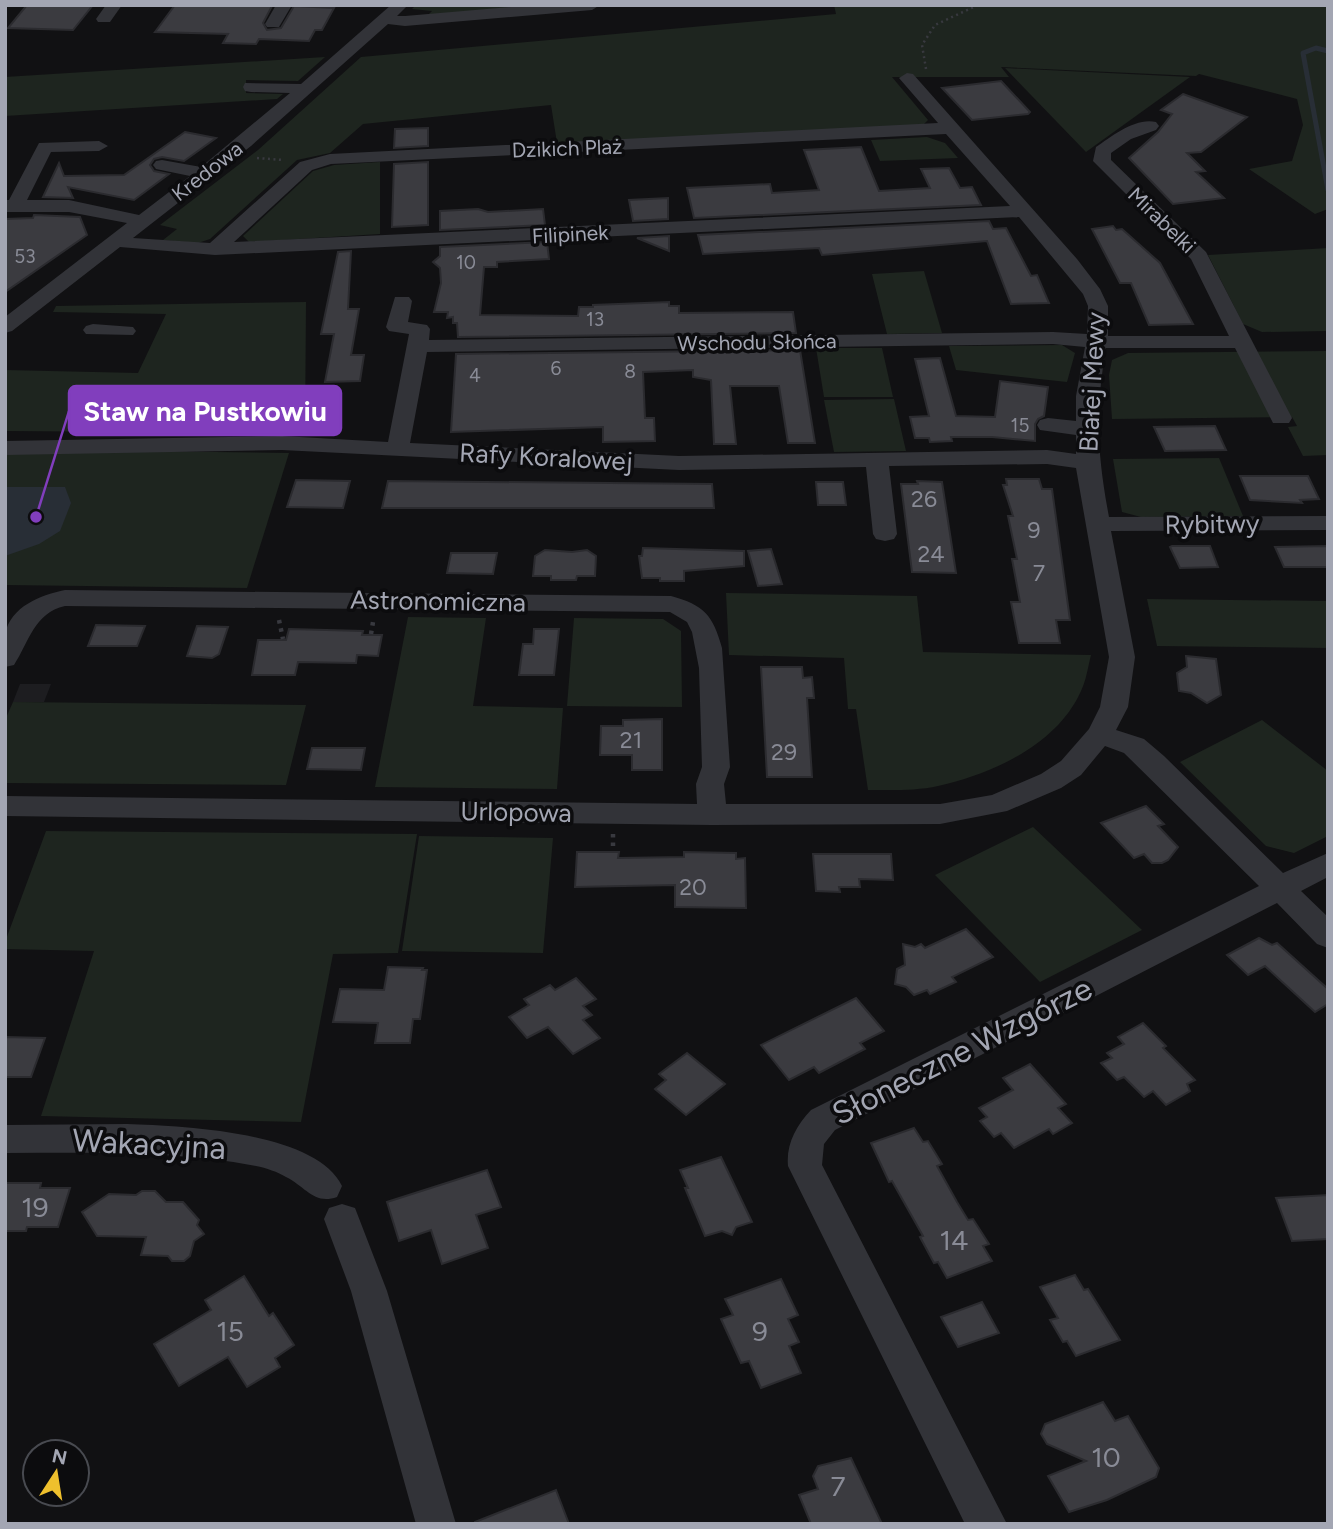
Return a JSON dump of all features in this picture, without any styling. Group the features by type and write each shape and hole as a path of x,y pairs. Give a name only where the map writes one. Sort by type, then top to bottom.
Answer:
{"street":[{"path":"104,19 114,5"},
{"path":"274,24 284,5"},
{"name":"Kredowa","path":"9,321 205,173 243,154 275,116 400,5"},
{"path":"384,19 405,21 592,5"},
{"name":"Białej Mewy","path":"912,83 1093,293 1098,306 1097,341 1088,385 1087,462 1122,657 1114,707 1100,734 1071,768 1024,794"},
{"path":"251,88 306,89"},
{"path":"247,112 275,116"},
{"name":"Mirabelki","path":"1150,126 1125,135 1102,151 1102,161 1199,256 1240,342 1281,418"},
{"name":"Dzikich Plaż","path":"316,162 952,128"},
{"path":"10,206 45,147 99,146"},
{"path":"212,146 243,154"},
{"path":"215,249 306,166 316,162"},
{"path":"162,165 205,173"},
{"path":"10,206 69,206 143,221"},
{"name":"Filipinek","path":"117,241 140,246 215,249 1023,211"},
{"path":"61,255 90,261"},
{"path":"5,299 33,305"},
{"path":"397,449 403,430 419,338 396,327 402,301"},
{"path":"93,330 126,331"},
{"name":"Wschodu Słońca","path":"419,338 1053,338 1132,344 1240,342"},
{"path":"1048,425 1087,429"},
{"name":"Rafy Koralowej","path":"5,448 282,443 656,463 808,452 877,459 1047,457 1087,462"},
{"path":"877,459 885,534"},
{"name":"Rybitwy","path":"1097,524 1328,523"},
{"name":"Astronomiczna","path":"5,659 32,610 42,603 65,598 671,604 693,613 701,622 709,645 716,767 710,784 712,815"},
{"path":"1100,734 1134,746 1328,936"},
{"name":"Urlopowa","path":"5,807 342,797 712,815 940,814 969,811 1024,794"},
{"name":"Słoneczne Wzgórze","path":"987,1524 806,1166 803,1151 809,1135 823,1120 1328,864"},
{"name":"Wakacyjna","path":"5,1139 193,1140 263,1153 297,1164 316,1175 325,1186"},
{"path":"342,1219 369,1291 436,1524"}],"path":[{"path":"912,83 927,67 922,45 935,25 978,5"},
{"path":"243,154 316,162"}],"shaded area":[{"path":"416,5 527,6 428,15 432,11 412,9"},
{"path":"834,5 1328,5 1328,209 1315,214 1249,169 1292,161 1303,125 1297,99 1199,74 1196,76 1001,67 1009,77 892,77 928,120 921,127 557,143 551,105 363,124 330,153 297,160 210,239 198,243 163,240 177,229 160,225 258,150 361,57 836,14"},
{"path":"325,57 298,81 246,80 246,93 283,94 277,99 5,116 5,77"},
{"path":"1005,68 1190,77 1086,152"},
{"path":"927,137 945,143 958,158 880,161 871,140"},
{"path":"380,162 380,234 249,242 243,236 313,171 334,165"},
{"path":"1328,248 1328,331 1262,332 1243,324 1208,255"},
{"path":"924,271 942,333 887,334 872,274"},
{"path":"306,302 305,433 5,431 5,370 138,373 166,314 53,312 56,306"},
{"path":"1062,345 1075,353 1067,382 956,370 949,346"},
{"path":"816,348 882,348 893,397 824,397"},
{"path":"1328,351 1328,455 1303,456 1288,427 1297,426 1292,417 1112,419 1109,375 1112,360 1128,353"},
{"path":"894,399 906,451 834,452 824,400"},
{"path":"134,451 289,453 247,588 5,585 5,454"},
{"path":"1219,458 1243,516 1141,517 1122,512 1113,459"},
{"path":"5,487 65,487 71,503 60,531 39,544 5,556"},
{"path":"726,593 917,596 923,652 1091,655 1083,687 1070,710 1056,727 1021,754 980,774 938,786 868,790 856,709 848,709 844,658 729,655"},
{"path":"1147,599 1328,601 1328,648 1157,646"},
{"path":"408,617 486,618 473,706 563,708 557,789 375,787"},
{"path":"574,618 663,619 681,631 682,707 567,706"},
{"path":"20,684 51,684 44,702 13,702"},
{"path":"13,702 306,705 286,785 5,783 5,720"},
{"path":"1262,720 1328,771 1328,836 1294,853 1266,846 1180,762"},
{"path":"1033,827 1142,930 1040,982 935,875"},
{"path":"46,831 417,834 398,953 333,954 301,1122 41,1116 94,951 5,949 5,942"},
{"path":"419,836 553,838 543,953 402,951"}],"building":[{"path":"27,5 93,5 73,30 8,28"},
{"path":"175,5 272,6 263,23 267,30 281,28 294,6 334,8 322,30 315,30 309,41 259,39 256,44 223,43 228,34 155,32"},
{"path":"1001,81 1030,112 1028,114 972,120 942,88"},
{"path":"1183,94 1247,117 1201,152 1187,153 1205,171 1196,172 1224,198 1173,204 1129,158 1158,132 1172,114 1161,110"},
{"path":"428,128 428,146 394,148 395,129"},
{"path":"185,132 216,138 184,161 162,157 154,159 150,165 154,171 169,174 134,200 68,187 73,198 43,197 59,163 64,176 124,175"},
{"path":"861,147 879,191 930,188 921,169 949,168 960,188 972,187 981,205 694,218 687,188 770,184 772,193 819,190 804,150"},
{"path":"428,162 428,225 392,227 394,164"},
{"path":"668,198 668,219 633,221 629,200"},
{"path":"478,209 488,212 543,209 545,225 440,230 440,211"},
{"path":"34,215 80,217 87,235 5,292 5,219 33,218"},
{"path":"989,221 993,229 1006,228 1031,276 1037,275 1049,303 1011,304 987,241 822,255 819,248 703,254 698,235"},
{"path":"1113,226 1116,230 1122,229 1160,263 1193,324 1149,325 1131,283 1120,283 1092,229"},
{"path":"669,236 669,251 637,238"},
{"path":"547,242 549,259 497,262 497,267 484,267 480,315 578,316 579,307 669,302 669,306 679,306 679,313 793,312 796,333 458,337 457,323 453,323 453,317 447,318 448,312 434,312 441,283 440,268 433,262 440,256 440,247"},
{"path":"351,251 348,309 359,309 351,355 364,355 360,381 325,382 334,334 321,334 338,252"},
{"path":"800,350 815,443 788,443 779,386 730,386 736,444 714,444 711,380 693,377 693,370 643,372 645,418 654,418 655,441 603,442 603,427 451,432 456,354"},
{"path":"940,358 956,416 995,417 1000,381 1048,387 1044,416 1035,424 1035,441 951,437 952,441 930,442 929,438 915,438 910,417 929,416 915,359"},
{"path":"1215,426 1226,450 1165,451 1154,427"},
{"path":"1240,476 1308,476 1319,499 1300,500 1302,503 1250,500"},
{"path":"1006,479 1039,479 1042,489 1052,489 1070,620 1056,620 1060,643 1019,643 1011,602 1020,602 1012,559 1017,559 1008,516 1013,516 1003,485 1007,485"},
{"path":"296,480 350,481 343,508 287,507"},
{"path":"388,481 712,484 714,508 382,508"},
{"path":"917,481 942,482 956,573 912,572 901,484 918,484"},
{"path":"816,482 843,482 846,505 818,505"},
{"path":"1210,546 1218,567 1180,568 1170,547"},
{"path":"1328,546 1328,567 1284,567 1275,547"},
{"path":"643,548 744,551 744,566 684,571 684,581 642,578 639,556 642,556"},
{"path":"771,549 782,584 758,586 748,551"},
{"path":"545,550 587,550 596,556 595,576 577,576 576,580 551,580 551,576 533,576 535,556"},
{"path":"451,553 497,553 493,574 447,573"},
{"path":"96,625 145,626 137,646 88,646"},
{"path":"197,626 228,627 219,654 212,658 187,656"},
{"path":"289,629 363,631 362,635 382,635 378,656 357,655 356,663 298,662 295,675 252,675 258,640 286,640"},
{"path":"534,629 559,629 554,675 519,675 523,644 533,644"},
{"path":"1186,656 1216,659 1221,695 1207,703 1191,693 1179,691 1177,673 1187,667"},
{"path":"761,667 802,667 803,678 812,677 814,698 807,698 812,777 767,777"},
{"path":"662,719 662,770 632,770 632,755 600,755 601,726 623,726 623,720"},
{"path":"312,748 365,748 361,770 307,769"},
{"path":"1146,806 1164,824 1158,826 1178,847 1168,860 1162,863 1152,863 1144,854 1134,858 1101,823"},
{"path":"577,852 619,852 618,858 684,857 684,852 736,853 736,859 745,858 746,908 675,907 675,885 575,887"},
{"path":"813,854 891,854 893,880 859,879 860,887 839,887 840,892 816,891"},
{"path":"966,929 993,957 952,977 956,982 930,994 927,990 914,995 906,987 895,984 897,969 905,965 903,944 915,947 921,944 925,948"},
{"path":"1259,938 1272,945 1277,943 1328,989 1328,1004 1315,1012 1265,966 1248,975 1227,955"},
{"path":"388,967 427,970 420,1019 413,1019 410,1043 375,1043 378,1023 333,1022 340,989 384,990"},
{"path":"576,978 596,999 583,1006 592,1015 583,1020 600,1038 573,1054 548,1027 527,1038 509,1017 529,1005 524,999 550,985 555,990"},
{"path":"856,998 884,1031 860,1043 865,1049 819,1073 814,1067 789,1080 761,1045"},
{"path":"1143,1023 1195,1080 1187,1084 1190,1091 1166,1105 1153,1091 1144,1097 1124,1077 1117,1080 1101,1063 1112,1058 1107,1053 1124,1044 1118,1037"},
{"path":"5,1037 45,1038 31,1077 5,1077"},
{"path":"687,1053 725,1084 686,1115 655,1089 666,1080 659,1074"},
{"path":"1030,1064 1066,1104 1058,1108 1072,1123 1053,1134 1049,1129 1014,1148 1001,1133 994,1137 980,1121 987,1117 979,1108 1013,1090 1003,1078"},
{"path":"914,1128 923,1142 928,1141 942,1164 937,1166 957,1202 968,1220 973,1219 989,1244 983,1246 992,1261 947,1278 938,1262 934,1263 920,1237 923,1236 892,1181 889,1182 871,1143"},
{"path":"721,1157 752,1222 736,1227 732,1235 722,1231 705,1236 680,1170"},
{"path":"487,1170 501,1207 476,1215 488,1248 442,1264 431,1230 399,1241 387,1202"},
{"path":"5,1183 41,1183 40,1188 70,1188 58,1227 27,1227 26,1231 5,1231"},
{"path":"142,1191 155,1191 166,1202 183,1202 199,1220 197,1225 204,1234 194,1241 190,1256 184,1261 172,1261 168,1256 141,1255 146,1237 97,1236 82,1212 109,1194 136,1195"},
{"path":"1328,1195 1328,1239 1292,1241 1276,1198"},
{"path":"1075,1275 1084,1290 1088,1289 1120,1340 1076,1356 1067,1341 1063,1342 1050,1320 1058,1318 1040,1287"},
{"path":"244,1276 269,1316 273,1313 294,1345 275,1358 280,1367 247,1387 228,1357 179,1386 154,1344 211,1310 205,1300"},
{"path":"781,1279 798,1315 788,1319 799,1342 789,1346 801,1373 761,1388 749,1361 741,1363 721,1319 733,1315 725,1299"},
{"path":"982,1302 999,1333 958,1347 941,1317"},
{"path":"1103,1402 1115,1421 1128,1416 1159,1468 1156,1477 1107,1500 1069,1512 1048,1476 1086,1461 1047,1444 1041,1434 1045,1424"},
{"path":"851,1458 882,1524 811,1524 799,1495 818,1489 813,1476 818,1466"},
{"path":"556,1490 569,1524 475,1524 475,1522"}],"waterway":[{"path":"1328,51 1316,48 1303,53 1328,190"}],"place":[{"name":"Staw na Pustkowiu","path":"36,517"}]}
